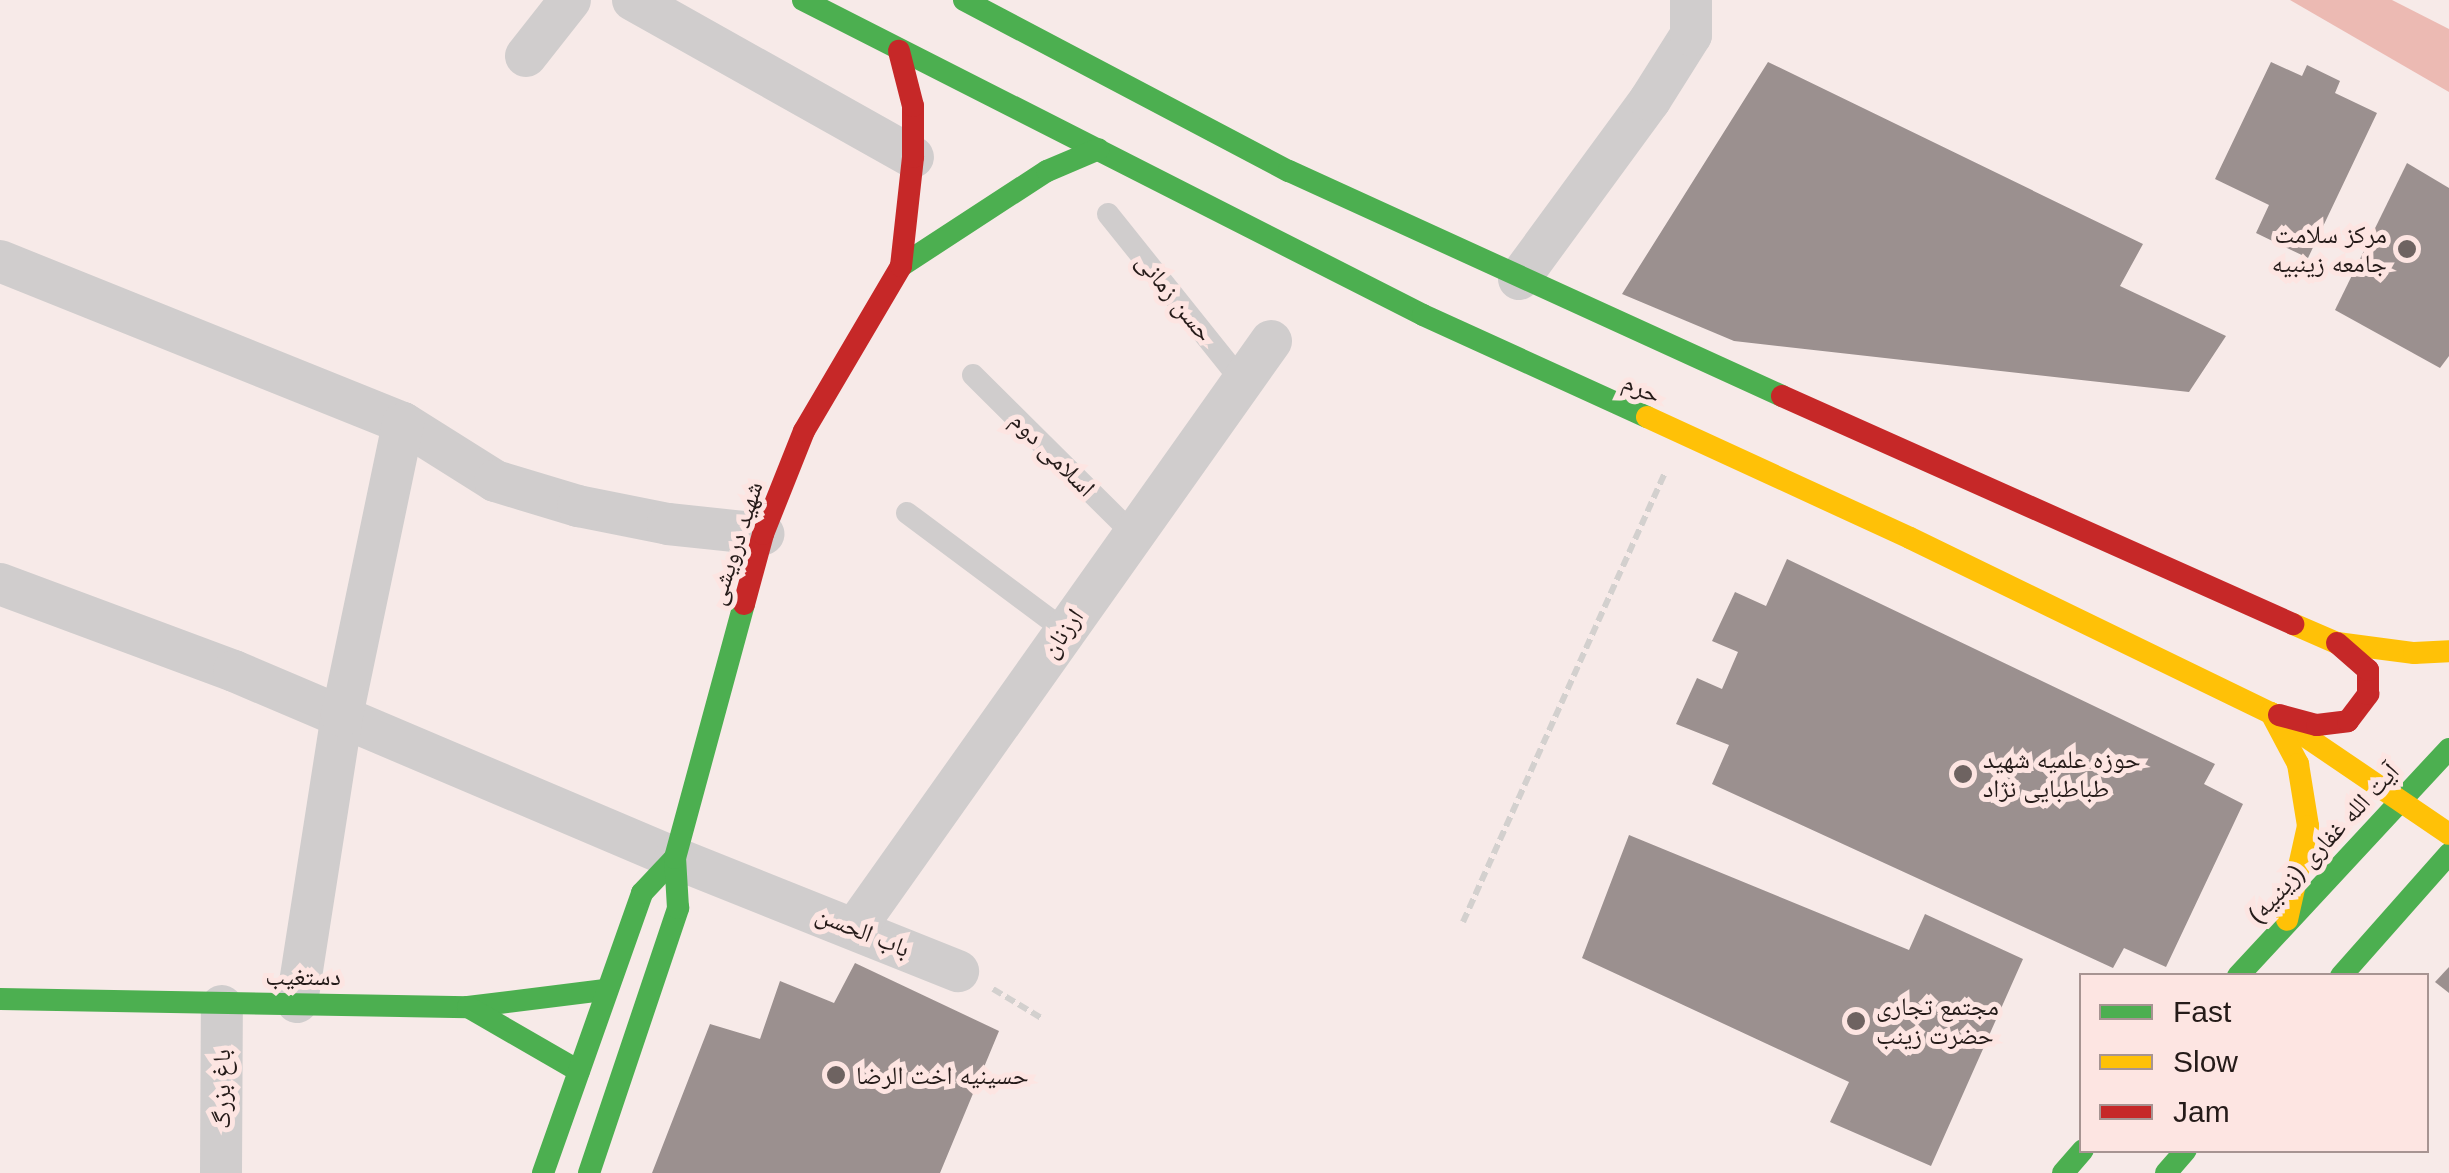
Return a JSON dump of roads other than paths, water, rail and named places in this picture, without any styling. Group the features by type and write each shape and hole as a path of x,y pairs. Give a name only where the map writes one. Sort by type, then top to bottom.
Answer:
{"street":[{"path":"526,56 570,0"},
{"path":"633,0 913,157"},
{"name":"حرم","path":"804,0 1422,315 1681,437 1910,538 2271,712"},
{"name":"حرم","path":"964,0 1289,171 1519,279 2338,642 2414,653 2449,651"},
{"path":"1519,279 1650,100 1691,35 1692,0"},
{"name":"شهید درویشی","path":"589,1173 678,908 675,858 762,534 804,430 902,266 913,157 913,106 898,50"},
{"name":"شهید درویشی","path":"902,266 1047,171 1099,149"},
{"path":"0,260 403,423 495,481 578,506 668,524 762,534"},
{"name":"ارزنان","path":"856,927 1271,341"},
{"path":"297,1002 342,716 403,423"},
{"name":"باب الحسن","path":"0,584 342,716 675,858 856,927 958,971"},
{"path":"2271,712 2317,725 2348,721 2368,694 2368,670 2338,642"},
{"path":"2271,712 2402,798 2449,834"},
{"path":"2271,712 2298,764 2308,826 2287,920"},
{"name":"آیت الله غفاری (زینبیه)","path":"2241,973 2449,749"},
{"path":"2344,973 2449,854"},
{"name":"شهید درویشی","path":"543,1173 642,893 675,858"},
{"name":"دستغیب","path":"0,999 222,1006 297,1002 468,1007 605,990"},
{"name":"باغ بزرگ","path":"221,1173 222,1006"},
{"path":"468,1007 579,1071"},
{"path":"2063,1173 2080,1153"},
{"path":"2166,1173 2183,1153"}],"lane":[{"name":"حسن زمانی","path":"1108,214 1242,381"},
{"name":"اسلامی دوم","path":"974,375 1133,534"},
{"path":"907,513 1064,630"}],"place":[{"name":"مرکز سلامت جامعه زینبیه","path":"2407,249"},
{"name":"حوزه علمیه شهید طباطبایی نژاد","path":"1963,774"},
{"name":"مجتمع تجاری حضرت زینب","path":"1856,1021"},
{"name":"حسینیه اخت الرضا","path":"836,1075"}]}
